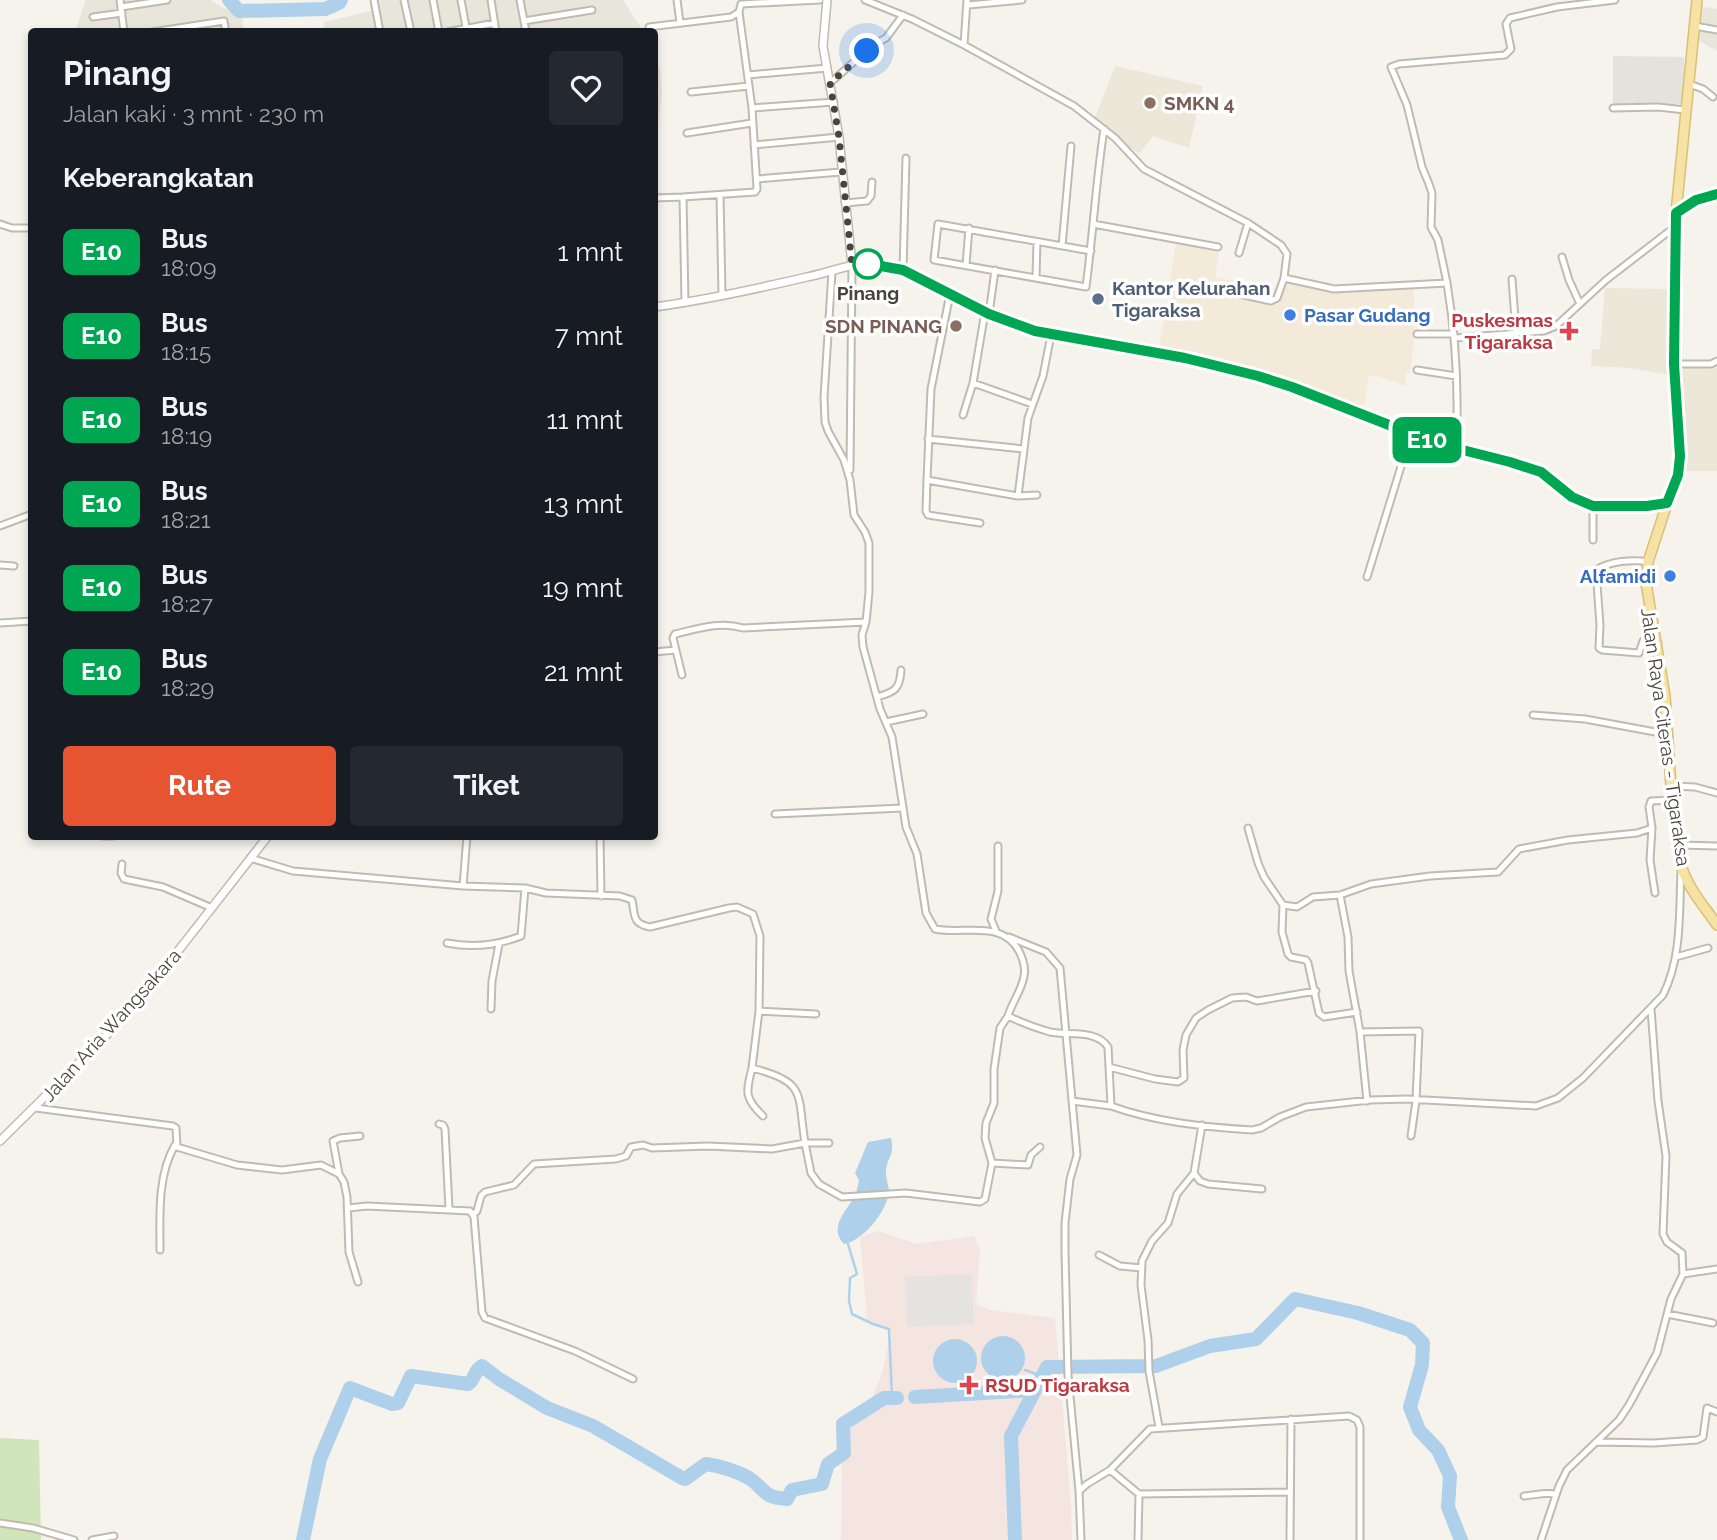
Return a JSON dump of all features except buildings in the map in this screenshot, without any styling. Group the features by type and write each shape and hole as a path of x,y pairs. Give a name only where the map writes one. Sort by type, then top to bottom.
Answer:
{"main road":[{"name":"Jalan Raya Citeras - Tigaraksa","path":"1697,0 1676,213 1674,364 1680,456 1678,475 1648,562 1646,583 1665,696 1671,786 1682,867 1701,904 1716,923"}],"street":[{"path":"93,17 121,7 167,0"},
{"path":"374,0 379,28"},
{"path":"404,0 410,28"},
{"path":"433,0 438,28"},
{"path":"461,0 466,27"},
{"path":"491,0 496,28"},
{"path":"520,0 525,28"},
{"path":"677,0 680,23"},
{"path":"658,198 755,192 757,179 752,108 739,12 741,2 820,0"},
{"path":"827,0 822,33 839,137 852,265 850,480 854,515 869,543 869,592 862,635 863,647 892,737 902,808 917,854 926,913 930,924 940,930 996,931 1046,952 1060,968 1077,1155 1070,1179 1065,1223 1068,1375 1081,1540"},
{"path":"865,0 964,45 1068,102 1104,129 1144,169 1248,223 1285,249 1287,254 1284,278 1277,298 1271,301 1212,288"},
{"path":"964,45 968,2 1022,0"},
{"path":"1456,449 1458,411 1454,336 1438,240 1431,227 1432,193 1422,167 1407,105 1391,67 1399,64 1505,55 1511,49 1506,24 1510,18 1583,2 1615,0"},
{"path":"121,7 124,28"},
{"path":"524,21 592,10"},
{"path":"649,27 731,17 739,12"},
{"path":"830,83 873,45 886,38 902,15"},
{"path":"178,28 224,21 225,28"},
{"path":"462,28 495,23"},
{"path":"1695,26 1717,30"},
{"path":"748,75 827,68"},
{"path":"1689,84 1703,89 1713,97"},
{"path":"691,92 749,86"},
{"path":"752,108 834,102"},
{"path":"1613,108 1658,107 1685,110"},
{"path":"687,133 752,123"},
{"path":"1091,251 938,224 934,260 1086,287 1091,251 1104,129"},
{"path":"754,145 839,137"},
{"path":"1062,246 1071,146"},
{"path":"903,270 906,158"},
{"path":"757,179 841,172"},
{"path":"845,203 867,201 871,196 872,182"},
{"path":"1676,213 1696,200 1717,194"},
{"path":"720,196 722,295"},
{"path":"683,197 685,303"},
{"path":"1239,253 1248,223"},
{"path":"0,224 12,228 28,228"},
{"path":"1093,224 1218,247"},
{"path":"1417,334 1454,336 1549,330 1676,226"},
{"path":"966,265 969,228"},
{"path":"1037,242 1037,277"},
{"path":"1562,257 1580,304"},
{"path":"658,306 832,272 852,265 877,264 903,270 987,313 1051,335 1141,349 1258,376 1292,387 1411,434 1541,472 1572,497 1593,506 1647,506 1667,503"},
{"path":"963,415 973,383 995,271"},
{"path":"832,272 824,397 825,422 844,460 850,480"},
{"path":"1284,278 1334,289 1447,283"},
{"path":"1512,279 1516,333"},
{"path":"950,294 931,389 926,511 928,515 981,523"},
{"path":"1018,496 1032,404 1043,376 1051,335"},
{"path":"1674,364 1712,364 1717,361"},
{"path":"1417,370 1456,376"},
{"path":"973,383 1032,404"},
{"path":"1367,577 1411,434"},
{"path":"928,439 1024,449"},
{"path":"927,480 1018,496 1037,495"},
{"path":"1593,506 1593,540"},
{"path":"0,526 28,516"},
{"path":"1648,562 1629,561 1596,570 1600,648 1639,653 1643,641 1658,643"},
{"path":"0,565 13,566"},
{"path":"0,622 28,621"},
{"path":"682,675 673,635 702,627 730,625 743,628 866,622"},
{"path":"658,652 676,650"},
{"path":"877,697 897,690 901,670"},
{"path":"886,722 923,714"},
{"path":"1533,715 1585,719 1666,734"},
{"path":"1671,786 1695,786 1717,793"},
{"path":"1655,893 1650,860 1652,828 1649,807 1651,801 1675,800"},
{"path":"775,814 902,808"},
{"path":"1248,828 1264,877 1283,905 1282,932 1288,954 1306,960 1322,1016 1357,1012"},
{"path":"1283,905 1297,907 1313,897 1340,895 1371,884 1430,876 1498,872 1519,849 1568,840 1637,833 1652,828"},
{"name":"Jalan Aria Wangsakara","path":"0,1141 36,1108 153,983 265,840"},
{"path":"463,886 467,840"},
{"path":"600,840 601,896"},
{"path":"1679,845 1717,846"},
{"path":"996,931 991,919 998,891 998,846"},
{"path":"250,858 293,871 630,898 636,922 650,928 729,908 737,907 753,915 760,936 758,1011 747,1090 752,1106 762,1116"},
{"path":"122,864 121,873 124,879 163,887 212,908"},
{"path":"1072,1101 1111,1106 1121,1111 1160,1119 1252,1130 1306,1107 1367,1101 1536,1106 1558,1098 1583,1078 1663,995 1676,957 1682,867"},
{"path":"447,943 464,946 499,944 521,936 525,888"},
{"path":"1340,895 1348,937 1349,971 1360,1032 1367,1101"},
{"path":"752,1068 785,1077 795,1087 799,1096 804,1143 811,1173 819,1184 842,1197 906,1193 980,1202 985,1199 992,1163 985,1139 986,1123 993,1103 994,1069 1000,1028 1023,984 1025,973 1024,959 1016,945 1006,936"},
{"path":"491,1009 492,981 499,944"},
{"path":"1676,957 1708,948"},
{"path":"1109,1067 1178,1082 1184,1078 1183,1050 1186,1035 1196,1017 1232,998 1246,997 1257,1001 1315,991"},
{"path":"1541,1540 1567,1469 1619,1420 1657,1353 1671,1299 1683,1274 1682,1253 1667,1242 1663,1234 1666,1156 1658,1101 1651,1009"},
{"path":"758,1011 816,1014"},
{"path":"1008,1016 1024,1024 1068,1034 1085,1034 1103,1040 1108,1047 1111,1106"},
{"path":"1360,1032 1419,1031 1416,1101 1411,1136"},
{"path":"36,1108 176,1128 175,1145 170,1154 160,1202 160,1251"},
{"path":"439,1124 445,1129 449,1209"},
{"path":"1159,1427 1149,1371 1141,1286 1142,1268 1146,1252 1168,1223 1177,1194 1194,1173 1202,1125"},
{"path":"338,1174 333,1141 360,1136"},
{"path":"473,1215 485,1192 514,1185 534,1164 616,1159 626,1156 631,1147 635,1146 772,1149 804,1143 829,1143"},
{"path":"175,1145 237,1165 282,1170 321,1165 338,1174 344,1182 348,1208 349,1252 358,1282"},
{"path":"992,1163 1028,1165 1031,1155 1040,1147"},
{"path":"1194,1173 1200,1181 1208,1184 1262,1189"},
{"path":"348,1208 367,1206 467,1209 473,1215 482,1312 485,1318 575,1351 633,1379"},
{"path":"1099,1255 1120,1266 1142,1268"},
{"path":"1683,1274 1717,1269"},
{"path":"1667,1314 1713,1323"},
{"path":"1597,1442 1654,1443 1696,1440 1703,1437 1707,1409 1717,1412"},
{"path":"1079,1491 1110,1471 1150,1429 1349,1416 1357,1420 1360,1427 1360,1540"},
{"path":"1290,1540 1291,1419"},
{"path":"1110,1471 1139,1494 1290,1492"},
{"path":"1524,1496 1538,1492 1556,1494"},
{"path":"1138,1540 1139,1494"},
{"path":"0,1523 33,1528 74,1540"},
{"path":"92,1540 114,1535"}],"shaded area":[{"path":"86,0 210,0 242,18 244,28 76,28"},
{"path":"370,0 623,0 641,28 325,28 324,22 371,11"},
{"path":"1697,6 1717,9 1717,51 1694,38"},
{"path":"1613,56 1684,57 1683,104 1613,104"},
{"path":"658,66 662,94 658,125"},
{"name":"SMKN 4","path":"1115,66 1203,86 1189,148 1153,136 1139,154 1094,120"},
{"name":"Pasar Gudang","path":"1176,242 1219,253 1215,277 1277,289 1279,281 1335,293 1414,289 1415,337 1410,373 1406,373 1405,386 1376,375 1369,376 1364,409 1260,373 1159,349"},
{"path":"1605,288 1669,289 1670,375 1629,368 1591,366 1592,349 1600,349"},
{"path":"1717,365 1717,471 1683,471 1678,366"},
{"name":"RSUD Tigaraksa","path":"878,1231 917,1244 974,1236 980,1251 976,1303 989,1310 1055,1318 1072,1540 841,1540 842,1451 836,1450 836,1421 872,1397 882,1373 889,1341 887,1329 867,1319 860,1237"},
{"path":"971,1274 974,1324 907,1327 905,1277"}],"green space":[{"path":"0,1438 39,1440 41,1540 0,1540"}],"water":[{"path":"891,1138 892,1152 886,1173 889,1192 884,1208 866,1231 844,1244 838,1226 856,1193 859,1180 855,1173 868,1142"},
{"path":"1003,1336 1018,1343 1025,1358 1018,1373 1003,1380 988,1373 981,1358 988,1343"},
{"path":"955,1339 970,1346 977,1361 970,1376 955,1383 940,1376 933,1361 940,1346"}],"waterway":[{"path":"229,0 239,11 325,9 341,0"},
{"path":"848,1244 857,1274 850,1278 849,1301 852,1314 889,1329 892,1398"},
{"path":"1015,1540 1011,1436 1047,1367 1156,1366 1210,1346 1256,1339 1295,1299 1358,1313 1410,1330 1423,1343 1422,1365 1410,1407 1419,1430 1438,1450 1450,1476 1448,1507 1461,1540"},
{"path":"303,1540 320,1459 350,1388 392,1404 398,1403 411,1376 468,1384 482,1366 547,1408 593,1426 682,1478 685,1479 706,1464 744,1475 768,1495 787,1499 792,1490 822,1484 828,1464 844,1453 843,1424 884,1398 897,1398"},
{"path":"1025,1370 1042,1376"},
{"path":"915,1397 1035,1390"}],"bus line":[{"name":"E10","path":"864,263 903,270 989,314 1035,331 1185,358 1292,387 1435,443 1541,472 1572,497 1593,506 1647,506 1667,503 1679,467 1673,298 1676,213 1696,200 1717,194"}],"place":[{"name":"SMKN 4","path":"1150,103"},
{"name":"Pinang","path":"868,264"},
{"name":"Kantor Kelurahan Tigaraksa","path":"1098,299"},
{"name":"Pasar Gudang","path":"1290,315"},
{"name":"SDN PINANG","path":"956,326"},
{"name":"Puskesmas Tigaraksa","path":"1569,331"},
{"name":"Alfamidi","path":"1670,576"},
{"name":"RSUD Tigaraksa","path":"969,1385"}],"route":[{"path":"867,51 839,78 830,83 839,137 852,265 868,264"}]}
